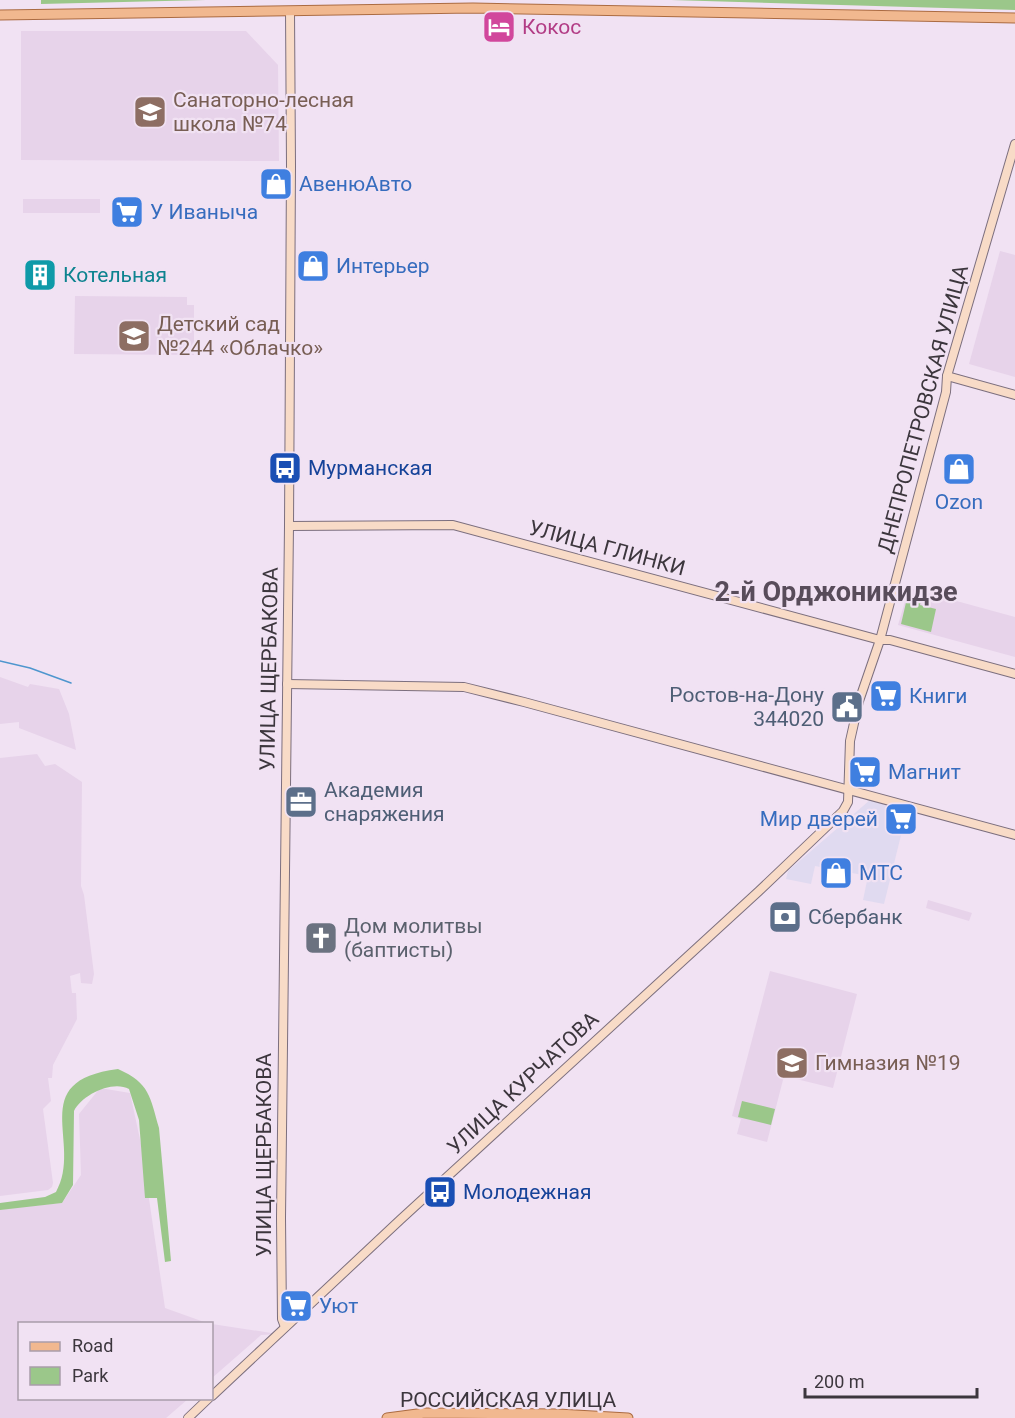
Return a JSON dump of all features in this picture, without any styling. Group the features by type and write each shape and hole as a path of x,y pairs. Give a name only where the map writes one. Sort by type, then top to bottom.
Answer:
{"main road":[{"path":"0,15 473,8 1015,18"},
{"name":"РОССИЙСКАЯ УЛИЦА","path":"387,1418 425,1413 458,1413 558,1414 628,1418"}],"street":[{"name":"УЛИЦА ЩЕРБАКОВА","path":"285,1328 282,1319 281,1218 289,526 290,11"},
{"name":"ДНЕПРОПЕТРОВСКАЯ УЛИЦА","path":"850,790 850,741 859,701 880,640 946,392 947,376 1015,144"},
{"path":"947,376 1015,395"},
{"name":"УЛИЦА ГЛИНКИ","path":"289,526 453,525 1015,674"},
{"path":"287,684 464,687 1015,836"},
{"name":"УЛИЦА КУРЧАТОВА","path":"213,1394 767,884 843,811 848,802 850,790"},
{"name":"УЛИЦА КУРЧАТОВА","path":"188,1418 207,1400"}],"shaded area":[{"name":"Санаторно-лесная школа №74","path":"21,31 246,31 278,65 279,161 21,160"},
{"path":"23,199 100,199 100,213 23,213"},
{"path":"1000,251 1015,255 1015,377 969,364"},
{"name":"Детский сад №244 «Облачко»","path":"75,296 187,297 187,305 194,305 194,355 74,354"},
{"path":"909,588 1015,617 1015,657 898,625"},
{"path":"0,677 28,687 30,684 59,689 69,714 76,750 19,728 19,722 0,724"},
{"path":"37,754 45,766 55,764 82,782 81,886 94,974 92,984 81,983 80,973 70,976 72,993 76,993 77,1019 53,1065 52,1078 48,1078 51,1101 43,1109 52,1187 48,1190 0,1196 0,758"},
{"path":"870,800 907,811 884,904 863,900 868,876 815,866 811,884 786,879 788,871"},
{"path":"928,900 972,913 969,921 926,908"},
{"name":"Гимназия №19","path":"770,971 857,994 833,1088 784,1076 767,1142 737,1134 741,1119 732,1116"},
{"path":"100,1088 130,1093 141,1144 165,1308 204,1322 18,1322 18,1400 187,1400 166,1418 0,1418 0,1209 62,1203 81,1175 79,1114"},
{"path":"213,1324 278,1334 261,1335 213,1377"}],"green space":[{"path":"41,0 206,0 41,4"},
{"path":"671,0 1015,0 1015,10"},
{"path":"908,594 922,597 920,605 936,609 931,632 901,624"},
{"path":"118,1069 137,1080 151,1099 159,1128 171,1261 165,1262 157,1198 145,1198 139,1120 129,1089 114,1086 98,1091 78,1105 74,1111 73,1185 62,1203 0,1210 0,1203 45,1197 56,1192 63,1173 64,1100 73,1086 89,1076"},
{"path":"742,1101 775,1109 771,1125 738,1117"}],"waterway":[{"path":"0,661 30,668 71,683"}],"place":[{"name":"Кокос","path":"499,27"},
{"name":"Санаторно-лесная школа №74","path":"150,112"},
{"name":"АвенюАвто","path":"276,184"},
{"name":"У Иваныча","path":"127,212"},
{"name":"Интерьер","path":"313,266"},
{"name":"Котельная","path":"40,275"},
{"name":"Детский сад №244 «Облачко»","path":"134,336"},
{"name":"Мурманская","path":"285,468"},
{"name":"Ozon","path":"959,469"},
{"name":"Книги","path":"886,696"},
{"name":"Ростов-на-Дону 344020","path":"847,707"},
{"name":"Магнит","path":"865,772"},
{"name":"Академия снаряжения","path":"301,802"},
{"name":"Мир дверей","path":"901,819"},
{"name":"МТС","path":"836,873"},
{"name":"Сбербанк","path":"785,917"},
{"name":"Дом молитвы (баптисты)","path":"321,938"},
{"name":"Гимназия №19","path":"792,1063"},
{"name":"Молодежная","path":"440,1192"},
{"name":"Уют","path":"296,1306"}],"district":[{"name":"2-й Орджоникидзе","path":"836,592"}]}
